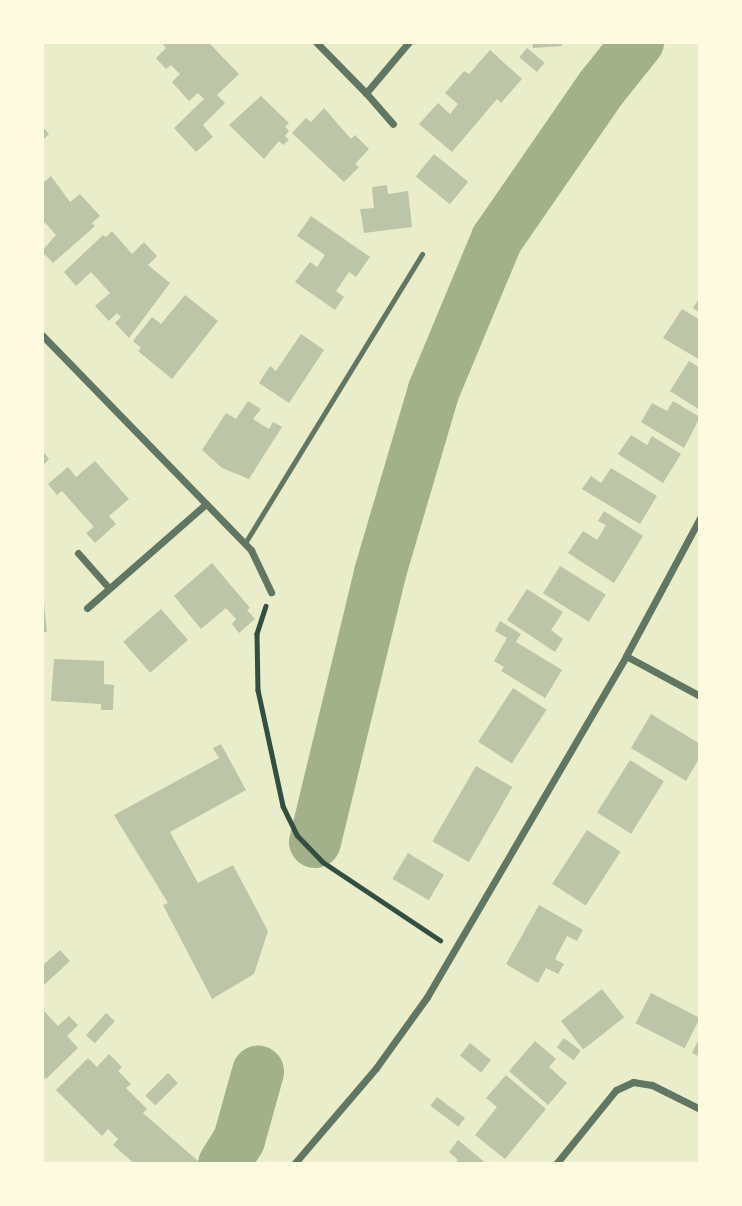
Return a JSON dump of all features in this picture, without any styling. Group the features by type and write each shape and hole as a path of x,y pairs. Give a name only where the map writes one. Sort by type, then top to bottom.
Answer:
{"street":[{"path":"316,42 393,124"},
{"path":"366,93 409,42"},
{"path":"42,335 245,543 271,592"},
{"path":"87,608 206,504"},
{"path":"293,1164 376,1068 427,997 626,656 700,518"},
{"path":"78,552 109,588"},
{"path":"626,656 700,696"},
{"path":"556,1164 616,1090 633,1082 652,1085 700,1109"}],"lane":[{"path":"245,543 422,254"}],"path":[{"path":"271,592 257,634 258,691 283,806 297,835 323,862 455,950"}],"building":[{"path":"161,42 208,42 239,74 217,95 225,103 203,125 213,137 196,152 174,128 204,99 198,93 189,101 172,82 180,74 171,65 166,69 156,58 166,48"},
{"path":"532,42 562,42 562,46 533,48"},
{"path":"527,48 545,63 537,72 519,57"},
{"path":"490,50 522,79 501,103 497,99 452,152 419,124 438,103 450,114 458,104 445,93 464,71 469,74"},
{"path":"261,96 289,123 285,127 289,131 285,136 289,140 283,145 279,141 264,159 229,125"},
{"path":"324,108 351,139 355,135 369,149 355,164 359,167 344,182 292,133 306,118 311,122"},
{"path":"42,126 49,134 42,141"},
{"path":"434,154 468,182 450,204 416,177"},
{"path":"51,176 70,202 80,194 100,216 92,223 95,226 53,263 42,251 56,235 42,219 42,184"},
{"path":"387,185 388,194 408,191 412,227 364,233 360,209 374,208 372,187"},
{"path":"311,216 370,257 356,277 349,272 336,291 344,297 335,310 295,282 310,262 317,267 325,255 297,236"},
{"path":"112,231 132,254 144,242 157,256 148,265 170,283 129,338 115,323 121,317 117,313 109,321 95,306 110,293 91,272 76,286 64,272 103,235 106,237"},
{"path":"185,295 218,321 172,379 138,351 141,348 133,341 152,317 161,324"},
{"path":"700,297 700,313 693,308"},
{"path":"682,309 700,320 700,360 663,338"},
{"path":"301,334 324,350 289,403 259,383 270,366 276,371"},
{"path":"689,361 700,368 700,410 670,391"},
{"path":"248,401 261,409 253,419 269,429 273,422 282,427 249,479 222,468 202,450 226,413 236,419"},
{"path":"673,401 700,417 684,448 641,422 652,403 667,411"},
{"path":"631,435 647,445 652,436 681,454 663,483 618,454"},
{"path":"42,450 49,459 42,466"},
{"path":"95,461 129,499 109,516 116,524 95,543 86,533 94,527 62,491 57,495 48,484 68,467 76,477"},
{"path":"611,468 657,496 640,524 582,489 591,476 601,483"},
{"path":"604,511 643,536 614,583 568,553 583,531 597,540 606,525 598,521"},
{"path":"212,563 250,608 247,610 255,619 239,633 232,624 236,619 226,608 201,629 174,596"},
{"path":"560,566 606,595 589,622 543,593"},
{"path":"527,589 563,612 551,630 563,639 555,652 507,620"},
{"path":"44,604 47,632 42,632"},
{"path":"161,609 188,640 150,673 123,642"},
{"path":"500,621 521,634 516,642 562,670 545,698 501,671 504,667 494,661 507,638 495,631"},
{"path":"54,659 104,661 104,684 114,685 113,710 101,710 101,704 51,701"},
{"path":"513,688 547,710 512,763 478,742"},
{"path":"651,714 700,744 700,757 686,781 631,748"},
{"path":"221,744 246,790 170,832 198,883 233,865 268,931 254,974 212,999 163,905 168,903 114,815 219,758 213,748"},
{"path":"630,760 664,781 631,834 597,813"},
{"path":"476,766 512,787 469,862 432,841"},
{"path":"587,830 621,852 586,905 552,884"},
{"path":"408,853 444,875 429,900 393,879"},
{"path":"539,905 583,930 577,941 567,936 555,959 564,964 558,974 546,968 538,983 506,964"},
{"path":"60,950 70,961 44,985 42,966"},
{"path":"602,989 624,1017 583,1049 561,1021"},
{"path":"651,993 700,1018 685,1048 636,1023"},
{"path":"42,1009 58,1026 69,1016 78,1025 67,1036 78,1048 46,1079 42,1075"},
{"path":"106,1013 115,1021 95,1043 86,1035"},
{"path":"700,1037 700,1057 692,1053"},
{"path":"564,1038 581,1051 574,1060 557,1048"},
{"path":"535,1041 556,1059 549,1067 567,1083 548,1105 509,1071"},
{"path":"470,1043 491,1060 481,1072 460,1055"},
{"path":"109,1054 122,1067 118,1071 131,1084 126,1088 147,1109 143,1113 198,1161 196,1164 135,1164 113,1145 118,1139 108,1129 102,1136 56,1090 88,1058 97,1067"},
{"path":"168,1073 178,1083 155,1106 145,1096"},
{"path":"506,1075 546,1109 505,1159 475,1135 497,1107 486,1098"},
{"path":"437,1097 465,1118 458,1127 430,1106"},
{"path":"458,1140 487,1164 455,1164 458,1160 449,1152"}],"waterway":[{"path":"315,842 380,573 434,390 497,239 602,87 638,42"},
{"path":"224,1164 239,1140 258,1072"}]}
